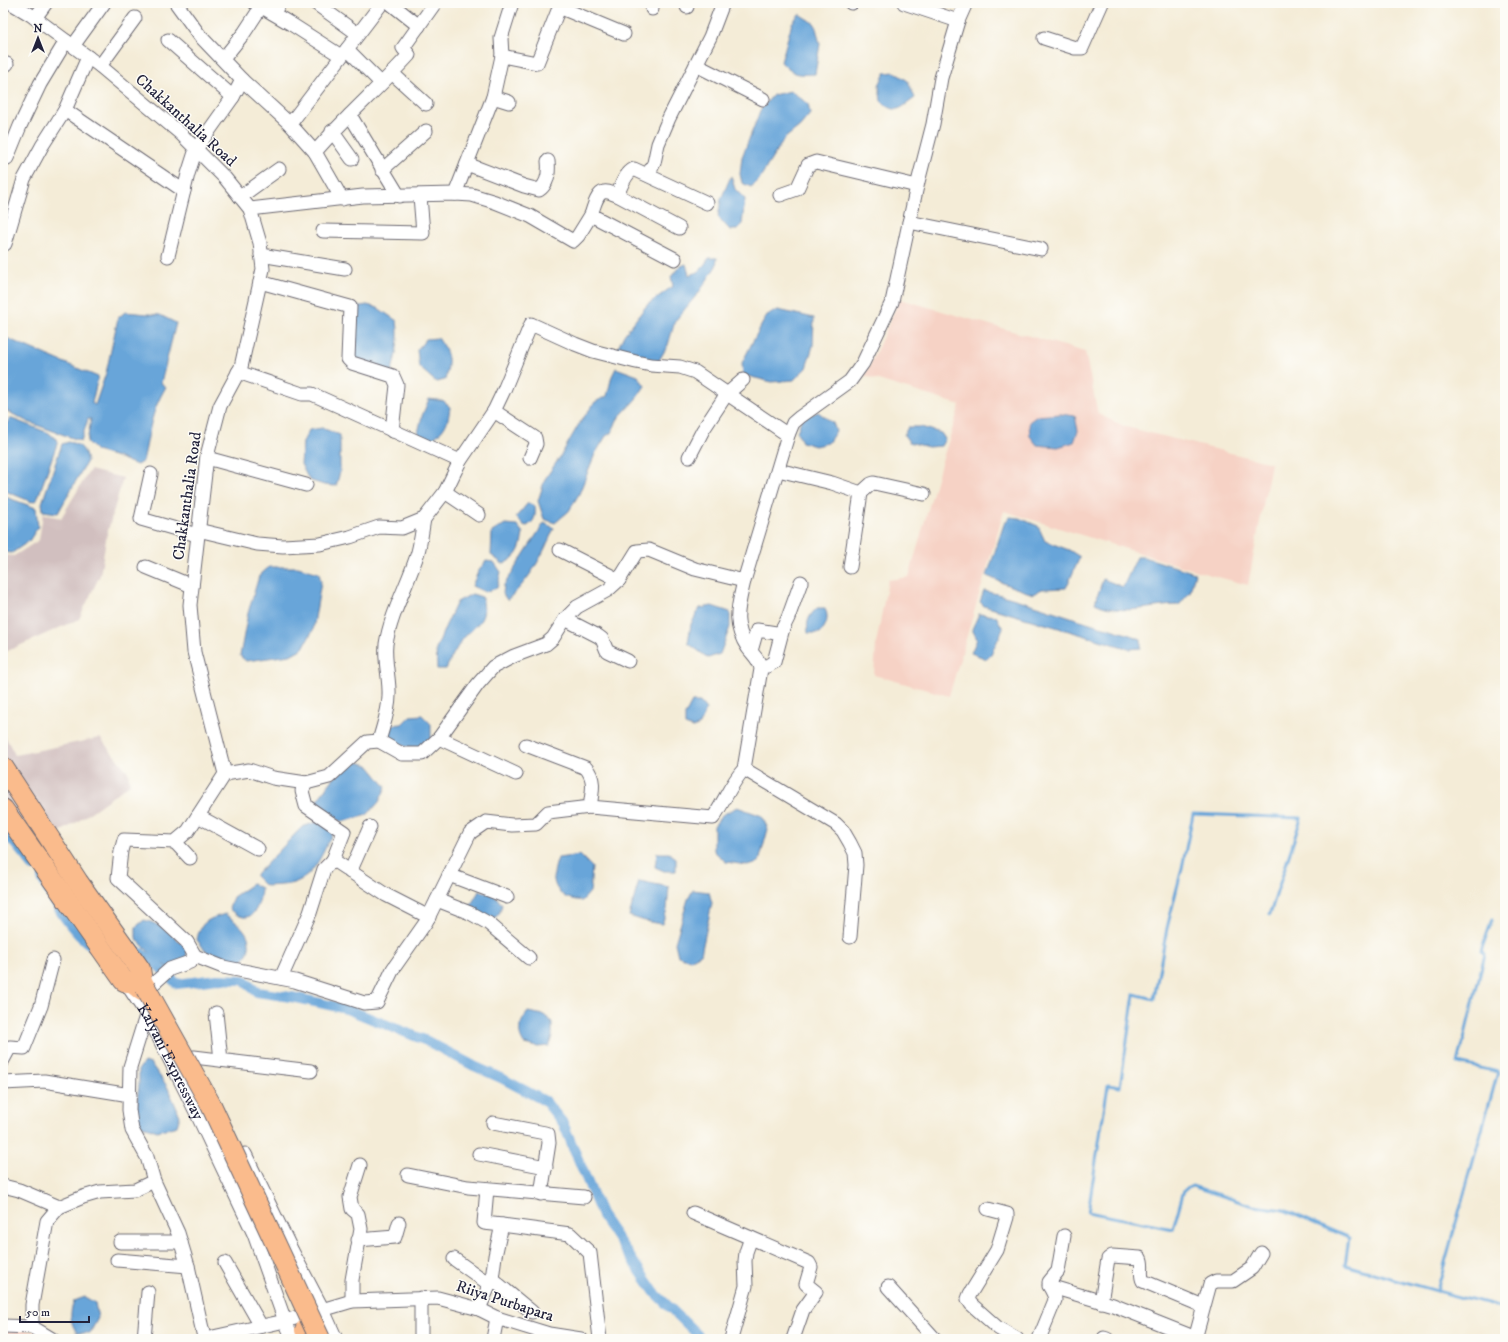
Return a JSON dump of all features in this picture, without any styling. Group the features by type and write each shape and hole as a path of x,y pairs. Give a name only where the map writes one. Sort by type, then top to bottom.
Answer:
{"highway":[{"name":"Kalyani Expressway","path":"3,767 78,882 125,948 145,983 211,1105 320,1339"},
{"name":"Kalyani Expressway","path":"3,809 124,981"},
{"path":"124,981 145,983"},
{"name":"Kalyani Expressway","path":"145,983 205,1105 256,1215 309,1339"}],"street":[{"name":"Chakkanthalia Road","path":"11,3 35,18 100,66 180,133 225,178 250,210 260,243 263,269 241,367 220,406 207,458 197,532 190,605 194,652 225,774"},
{"path":"35,18 46,3"},
{"path":"7,158 40,84 69,44 104,3"},
{"path":"176,3 200,36 242,80 290,124 315,152 342,199"},
{"path":"315,3 358,34"},
{"path":"290,124 382,3"},
{"path":"390,3 419,26"},
{"path":"315,152 332,131 350,115 409,55 402,48 435,3"},
{"path":"455,194 493,97 502,56 501,38 512,3"},
{"path":"648,175 654,163 658,144 669,118 710,37 723,3"},
{"path":"904,3 958,21"},
{"path":"744,581 695,569 649,550 637,550 619,580 608,590 577,607 565,619 553,638 546,644 514,656 493,667 478,684 439,738 422,754 402,754 379,740 367,742 329,777 306,783 273,778 249,770 225,774 188,831 175,842 124,840 121,851 118,878 188,942 195,956 222,967 294,981 364,1003 377,1002 394,969 429,917 470,833 486,822 512,825 536,824 548,812 590,807 713,818 723,803 737,776 744,769 761,666 760,662 739,632 738,608 744,581 788,435 793,424 808,409 845,386 856,374 863,363 892,302 917,186 933,124 942,78 958,21 966,3"},
{"path":"1044,38 1076,48 1082,48 1102,3"},
{"path":"223,60 244,33 258,5 276,8 344,52 381,83"},
{"path":"502,56 537,64 560,5 624,34"},
{"path":"100,66 134,18"},
{"path":"168,40 233,96"},
{"path":"5,244 24,180 42,146 65,110 88,58"},
{"path":"696,65 763,99"},
{"path":"392,73 426,104"},
{"path":"168,256 196,149 233,96 242,80"},
{"path":"493,97 509,102"},
{"path":"65,110 184,191"},
{"path":"350,115 399,196"},
{"path":"332,131 352,158"},
{"path":"382,170 426,131"},
{"path":"467,164 524,186 539,190 547,176 548,161"},
{"path":"780,195 797,189 808,165 816,162 917,186"},
{"path":"240,197 279,169"},
{"path":"617,195 628,174 632,170 636,169 707,203"},
{"path":"250,210 363,196 472,195 495,202 530,216 574,241 591,215 600,194 608,192 617,195 679,228"},
{"path":"323,231 423,233 420,196"},
{"path":"591,215 675,259"},
{"path":"909,222 1041,249"},
{"path":"261,255 345,270"},
{"path":"260,282 350,307 348,359 352,363 393,376 396,379 397,385 392,432"},
{"path":"379,740 386,718 389,697 386,644 391,623 418,551 424,519 445,492 460,461 494,411 531,324 593,351 636,362 651,365 680,367 695,372 726,395 788,435"},
{"path":"238,372 302,394 312,394 392,432 460,461"},
{"path":"689,457 702,430 726,395 743,380"},
{"path":"494,411 537,440 530,458"},
{"path":"207,458 306,485"},
{"path":"778,470 832,483 861,493"},
{"path":"151,474 141,519 257,544 283,546 320,544 350,537 379,527 402,528 424,519"},
{"path":"850,567 861,493 874,483 924,494"},
{"path":"445,492 480,516"},
{"path":"560,550 619,580"},
{"path":"146,567 192,586"},
{"path":"761,666 767,666 774,662 783,628 801,582"},
{"path":"565,619 598,636 602,639 607,651 628,661"},
{"path":"751,651 757,630 776,633 781,632 783,628"},
{"path":"439,738 516,774"},
{"path":"526,745 586,768 593,779 590,807"},
{"path":"744,769 828,818 843,831 855,854 856,865 850,937"},
{"path":"281,978 310,913 324,869 333,860 344,832 306,806 302,791 306,783"},
{"path":"198,816 258,849"},
{"path":"350,872 370,828"},
{"path":"175,842 190,858"},
{"path":"333,860 386,895 429,917"},
{"path":"449,875 507,896"},
{"path":"437,900 470,913 488,923 530,958"},
{"path":"145,983 190,962 195,956"},
{"path":"3,1060 10,1047 24,1048 40,1006 53,960"},
{"name":"Kalyani Expressway","path":"124,981 148,1016 197,1114 254,1234 290,1319 293,1339"},
{"name":"Kalyani Expressway","path":"145,983 194,1057 220,1104 336,1339"},
{"path":"216,1013 220,1060"},
{"path":"148,1016 145,1019 130,1067 129,1110 132,1130 147,1157 154,1181 167,1207 181,1242 188,1266 198,1317 206,1339"},
{"path":"194,1057 311,1071"},
{"path":"3,1083 44,1081 130,1095"},
{"path":"493,1123 548,1134 550,1138 541,1194"},
{"path":"479,1154 546,1167"},
{"path":"352,1301 352,1280 361,1228 358,1214 352,1209 350,1198 360,1165"},
{"path":"408,1175 468,1187 584,1198"},
{"path":"32,1327 32,1305 47,1222 59,1207 100,1192 134,1190 154,1181"},
{"path":"3,1186 19,1190 59,1207"},
{"path":"487,1189 484,1223 570,1234 590,1253 600,1339"},
{"path":"988,1209 1007,1214 1007,1217 997,1250 968,1299 971,1304 998,1328 1017,1339"},
{"path":"693,1213 811,1265 806,1284 816,1292 803,1310 793,1339"},
{"path":"358,1240 395,1237 399,1223"},
{"path":"479,1309 490,1282 502,1226"},
{"path":"1039,1339 1055,1300 1049,1286 1049,1280 1058,1271 1064,1236"},
{"path":"731,1339 746,1286 745,1261 750,1238"},
{"path":"120,1242 181,1242"},
{"path":"1049,1286 1101,1302 1196,1339 1203,1306 1211,1283 1233,1281 1252,1268 1261,1253"},
{"path":"1101,1302 1108,1260 1112,1256 1140,1258 1142,1262 1143,1281 1203,1306"},
{"path":"454,1259 490,1282 532,1312"},
{"path":"117,1260 188,1266"},
{"path":"225,1263 261,1326"},
{"path":"888,1287 934,1339"},
{"path":"144,1339 148,1292"},
{"path":"421,1298 421,1339"},
{"name":"Riiya Purbapara","path":"211,1339 213,1337 290,1319 352,1301 421,1298 438,1298 479,1309 497,1318 549,1334 566,1338 581,1339"},
{"path":"493,1339 497,1318"},
{"path":"3,1326 32,1327 52,1339"}],"shaded area":[{"path":"900,299 1085,352 1098,414 1126,427 1271,463 1248,585 1207,574 1004,511 949,696 874,675 876,644 888,580 909,577 941,464 960,405 865,376"},
{"path":"90,470 123,478 107,534 100,575 79,619 3,653 3,555 14,556 39,540 43,514 61,518"},
{"path":"3,732 15,755 100,738 128,772 130,784 77,822 39,844 3,797"},
{"path":"3,1330 32,1331 45,1339 3,1339"}],"water":[{"path":"799,14 815,24 820,44 815,74 793,72 781,62 792,23"},
{"path":"894,72 908,81 915,98 898,109 891,108 881,101 879,85 885,73"},
{"path":"791,91 808,104 810,114 800,126 784,139 758,181 751,187 742,183 740,174 742,157 761,109 773,95"},
{"path":"731,176 735,189 745,199 742,224 737,230 730,230 718,217 721,199"},
{"path":"709,258 717,258 716,266 700,291 675,321 668,345 658,362 615,354 624,335 647,305 673,286 671,277 679,267 686,264 689,275 700,271"},
{"path":"367,305 378,308 397,321 397,348 391,374 382,374 351,355 352,338 357,324 355,307"},
{"path":"778,310 814,318 813,346 806,368 794,380 772,382 743,375 742,363 767,315"},
{"path":"125,312 160,315 176,323 161,383 166,387 154,414 143,461 137,465 96,451 87,442 91,419 88,419 81,441 28,422 3,409 4,337 98,377 92,403 95,405 106,373 118,318"},
{"path":"438,338 447,353 448,367 445,380 436,382 419,367 417,350 426,339"},
{"path":"616,368 638,376 645,386 636,399 619,417 611,433 606,436 595,454 579,494 569,511 555,523 544,519 538,501 545,479 579,424 595,402 607,396 612,376"},
{"path":"429,399 444,401 450,407 448,419 444,428 438,435 428,442 418,433 422,416"},
{"path":"818,412 833,423 836,431 828,443 815,446 802,442 797,432 802,418"},
{"path":"1061,414 1075,416 1078,431 1074,442 1058,447 1037,445 1030,436 1029,422 1037,416"},
{"path":"10,418 49,433 58,441 37,500 32,502 3,490 3,430"},
{"path":"908,427 921,427 941,433 945,439 941,446 928,447 909,442 904,435"},
{"path":"322,428 340,435 340,472 336,486 324,485 309,480 301,464 303,442 309,430"},
{"path":"69,442 82,448 87,461 58,513 43,511 42,503 62,444"},
{"path":"3,496 36,508 38,527 29,541 12,553 3,552"},
{"path":"528,503 535,506 535,512 533,520 527,526 523,525 516,517"},
{"path":"1010,517 1019,518 1038,526 1045,541 1069,550 1080,557 1066,588 1042,589 1033,594 987,576 1004,524"},
{"path":"544,523 554,528 545,548 535,567 523,584 507,600 503,594 504,585"},
{"path":"505,524 517,525 523,533 518,552 503,564 491,555 492,532"},
{"path":"1137,557 1144,557 1195,573 1190,592 1179,605 1127,610 1106,607 1095,603 1103,579 1123,587"},
{"path":"486,561 494,562 501,572 497,588 485,592 472,586 478,572"},
{"path":"269,567 298,567 319,573 321,582 313,630 303,648 290,655 246,661 240,656 248,613 259,576"},
{"path":"984,591 1133,636 1141,639 1141,648 1130,649 984,606 980,602"},
{"path":"472,594 482,597 484,612 482,617 477,625 460,642 446,669 437,669 436,649 446,625 457,602"},
{"path":"712,606 730,612 730,627 720,654 708,658 688,643 691,624 700,608"},
{"path":"817,608 825,608 827,615 826,624 820,633 808,633 807,625 809,619"},
{"path":"979,614 996,616 1003,629 987,659 971,653 977,639 972,629"},
{"path":"692,702 700,702 706,709 700,725 693,728 685,725 685,715"},
{"path":"422,715 431,724 431,738 419,748 400,745 385,733 393,725 402,724 410,716"},
{"path":"354,761 368,765 386,787 379,802 367,815 342,822 325,813 315,803 334,778"},
{"path":"737,807 762,816 768,829 759,862 747,865 726,862 714,851 714,826 722,815"},
{"path":"320,821 333,832 316,865 307,876 293,883 265,886 255,876 302,827"},
{"path":"657,853 669,853 676,858 676,871 664,871 655,867"},
{"path":"580,855 592,867 590,892 582,901 570,899 564,896 556,888 554,878 558,858"},
{"path":"639,881 669,887 667,910 662,924 629,916"},
{"path":"252,884 261,888 259,902 252,915 243,917 229,909 233,897"},
{"path":"693,890 709,892 712,903 701,954 690,960 678,956 675,943 688,899"},
{"path":"479,891 494,894 502,905 499,914 489,922 469,908"},
{"path":"225,914 242,928 248,937 249,948 247,955 240,965 220,961 207,952 197,940 200,929 206,922 210,919"},
{"path":"144,920 156,924 168,931 178,940 187,950 186,961 170,968 156,960 136,938 136,927"},
{"path":"528,1012 544,1015 552,1022 552,1036 549,1046 538,1047 524,1044 520,1035 520,1027"},
{"path":"144,1062 151,1064 167,1086 180,1116 177,1126 157,1131 136,1123 139,1069"},
{"path":"85,1297 95,1303 98,1318 90,1333 77,1333 73,1325 71,1310 74,1301"}],"waterway":[{"path":"1270,914 1301,818 1193,814 1182,868 1167,928 1154,999 1134,994 1120,1087 1108,1085 1088,1212 1173,1229 1184,1190 1192,1186 1253,1206 1284,1210 1349,1238 1345,1265 1505,1309"},
{"path":"3,829 33,866"},
{"path":"42,879 70,925 93,947"},
{"path":"1437,1291 1498,1072 1458,1063 1485,954 1481,951 1492,919"},
{"path":"129,946 152,960 177,984 217,979 243,980 257,992 297,998 347,1009 427,1041 545,1101 563,1123 602,1216 655,1293 702,1339"}]}
